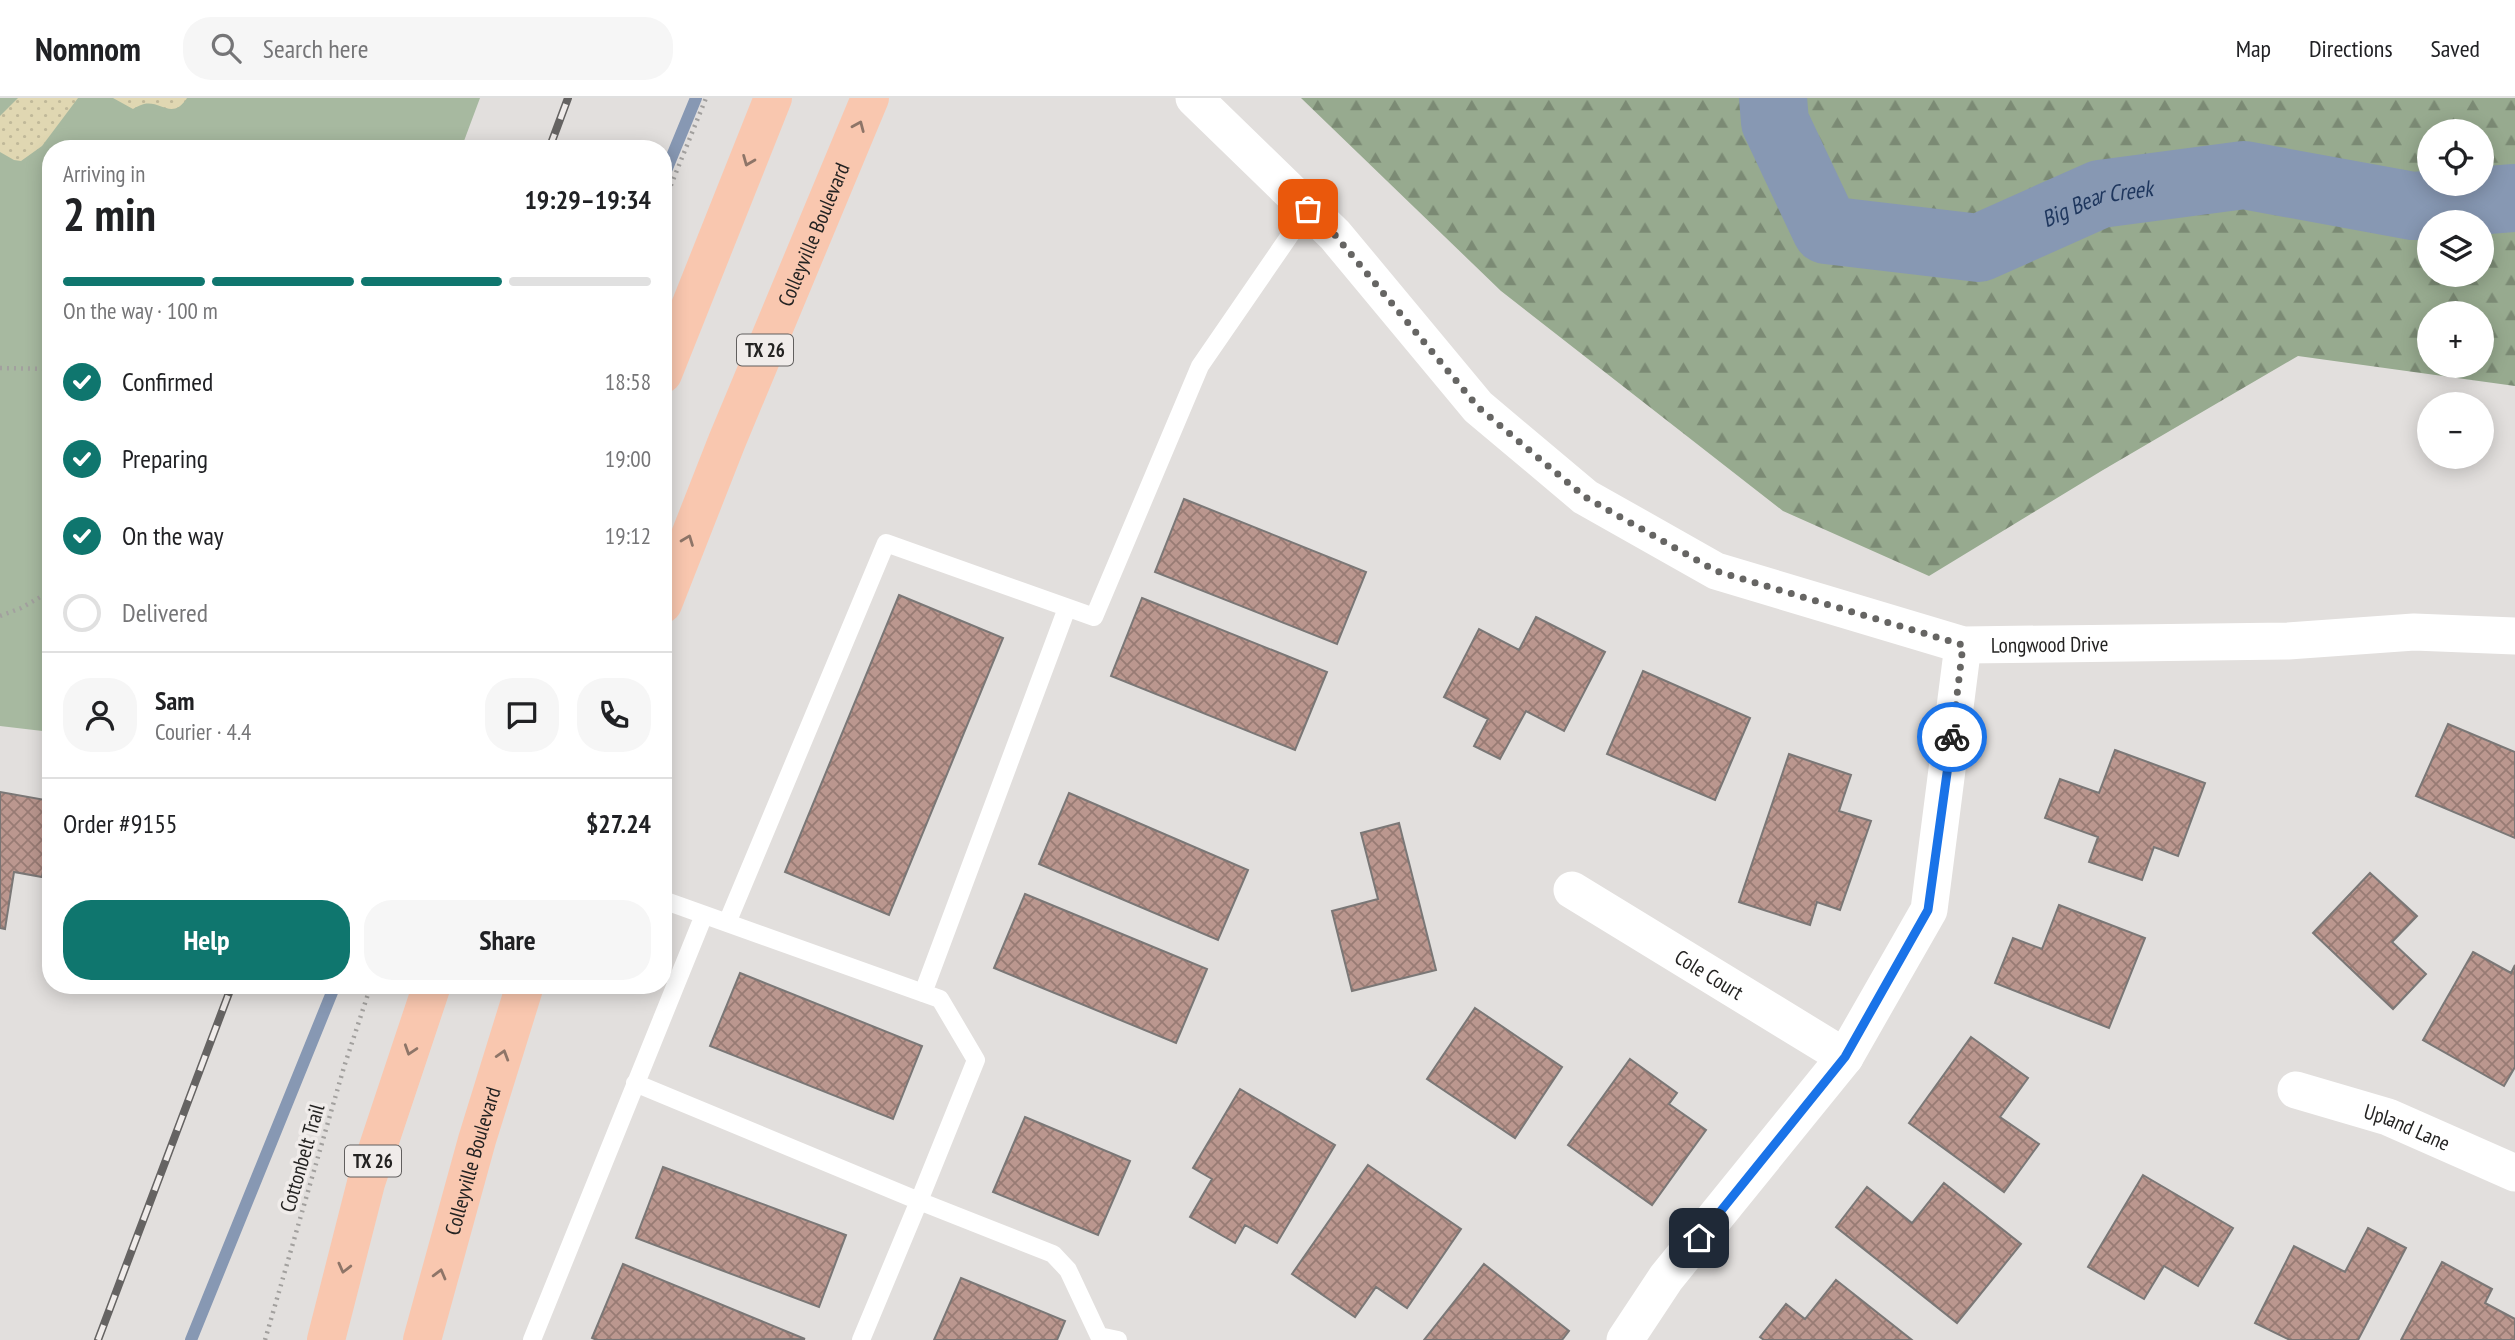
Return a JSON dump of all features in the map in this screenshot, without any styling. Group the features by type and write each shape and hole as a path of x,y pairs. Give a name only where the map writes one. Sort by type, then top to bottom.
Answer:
{"main road":[{"path":"672,351 773,98"},
{"name":"Colleyville Boulevard","path":"672,581 727,441 870,98"},
{"name":"TX 26","path":"326,1340 366,1183 429,994"},
{"name":"Colleyville Boulevard","path":"422,1340 477,1140 522,994"}],"street":[{"name":"Longwood Drive","path":"1194,98 1335,235 1478,407 1585,497 1716,571 1963,645 2288,641 2414,632 2515,636"},
{"path":"1625,1340 1667,1278 1845,1057 1928,910 1963,645"},
{"name":"Cole Court","path":"1572,890 1845,1057"},
{"name":"Upland Lane","path":"2296,1090 2388,1117 2515,1173"}],"lane":[{"path":"727,923 886,543 1094,617 1200,366 1308,209"},
{"path":"923,993 1067,608"},
{"path":"672,903 940,999 976,1060 861,1340"},
{"path":"672,993 704,915"},
{"path":"532,1340 672,994"},
{"path":"635,1083 1053,1254 1068,1270 1099,1336 1118,1340"}],"path":[{"path":"672,183 706,98"},
{"path":"0,368 42,369"},
{"path":"0,616 42,596"},
{"name":"Cottonbelt Trail","path":"265,1340 344,1067 369,994"}],"green space":[{"path":"0,98 480,98 464,140 42,140 42,731 0,726"},
{"path":"1301,98 2515,98 2515,386 2457,378 2494,378 2494,301 2417,301 2417,372 2298,356 1929,576 1783,511 1501,291"}],"sand":[{"path":"18,98 78,98 46,140 42,140 42,146 21,161 0,152 0,116"},
{"path":"113,98 187,98 176,108 143,104 133,109"}],"building":[{"path":"1184,499 1366,572 1337,644 1155,572"},
{"path":"899,595 1003,638 889,915 785,872"},
{"path":"1142,598 1327,672 1295,750 1111,676"},
{"path":"1536,617 1605,652 1564,731 1526,711 1500,759 1474,746 1488,719 1444,697 1479,629 1519,650"},
{"path":"1643,671 1750,718 1715,800 1607,754"},
{"path":"2448,724 2515,752 2515,838 2416,796"},
{"path":"2115,750 2205,783 2178,856 2154,847 2142,880 2089,862 2098,837 2045,818 2060,779 2099,793"},
{"path":"1789,754 1851,775 1839,811 1871,821 1840,910 1817,902 1810,925 1739,902"},
{"path":"0,792 42,799 42,877 14,872 5,929 0,928"},
{"path":"1069,793 1248,870 1218,940 1039,864"},
{"path":"1399,823 1436,970 1352,991 1332,911 1378,899 1361,833"},
{"path":"2370,873 2417,916 2392,942 2426,974 2393,1009 2313,933"},
{"path":"1025,894 1207,969 1176,1043 994,968"},
{"path":"2059,905 2145,938 2109,1028 1995,983 2013,938 2042,949"},
{"path":"2473,952 2511,973 2515,965 2515,1067 2504,1086 2423,1040"},
{"path":"740,973 922,1046 893,1119 710,1046"},
{"path":"1475,1008 1562,1067 1515,1138 1427,1079"},
{"path":"1971,1037 2028,1078 2000,1117 2039,1144 2004,1192 1909,1123"},
{"path":"1630,1059 1677,1093 1669,1104 1706,1130 1652,1205 1568,1145"},
{"path":"1240,1089 1335,1145 1277,1243 1245,1225 1235,1243 1190,1217 1212,1179 1193,1168"},
{"path":"1025,1117 1130,1161 1098,1235 993,1192"},
{"path":"1368,1165 1461,1229 1407,1308 1376,1287 1355,1317 1292,1274"},
{"path":"663,1167 846,1235 819,1307 636,1238"},
{"path":"2143,1175 2233,1228 2198,1286 2164,1266 2144,1299 2088,1267"},
{"path":"1944,1183 2021,1244 1957,1323 1836,1227 1867,1187 1912,1223"},
{"path":"2368,1228 2406,1248 2358,1340 2290,1340 2255,1323 2294,1246 2345,1272"},
{"path":"2442,1262 2492,1289 2485,1303 2515,1319 2515,1340 2401,1340"},
{"path":"623,1264 805,1339 592,1338"},
{"path":"1484,1264 1569,1331 1562,1340 1424,1340"},
{"path":"961,1278 1065,1321 1057,1340 934,1340"},
{"path":"1836,1280 1912,1340 1764,1340 1760,1337 1786,1304 1805,1319"}],"waterway":[{"path":"672,156 696,98"},
{"name":"Big Bear Creek","path":"1773,98 1775,122 1826,230 1979,248 2100,194 2244,175 2413,206 2515,198"},
{"path":"191,1340 331,994"}],"railway":[{"path":"552,140 568,98"},
{"path":"98,1340 229,994"}],"way so far":[{"path":"1308,209 1335,235 1478,407 1585,497 1716,571 1963,645 1952,737"}],"route":[{"path":"1699,1238 1845,1057 1928,910 1952,737"}]}
